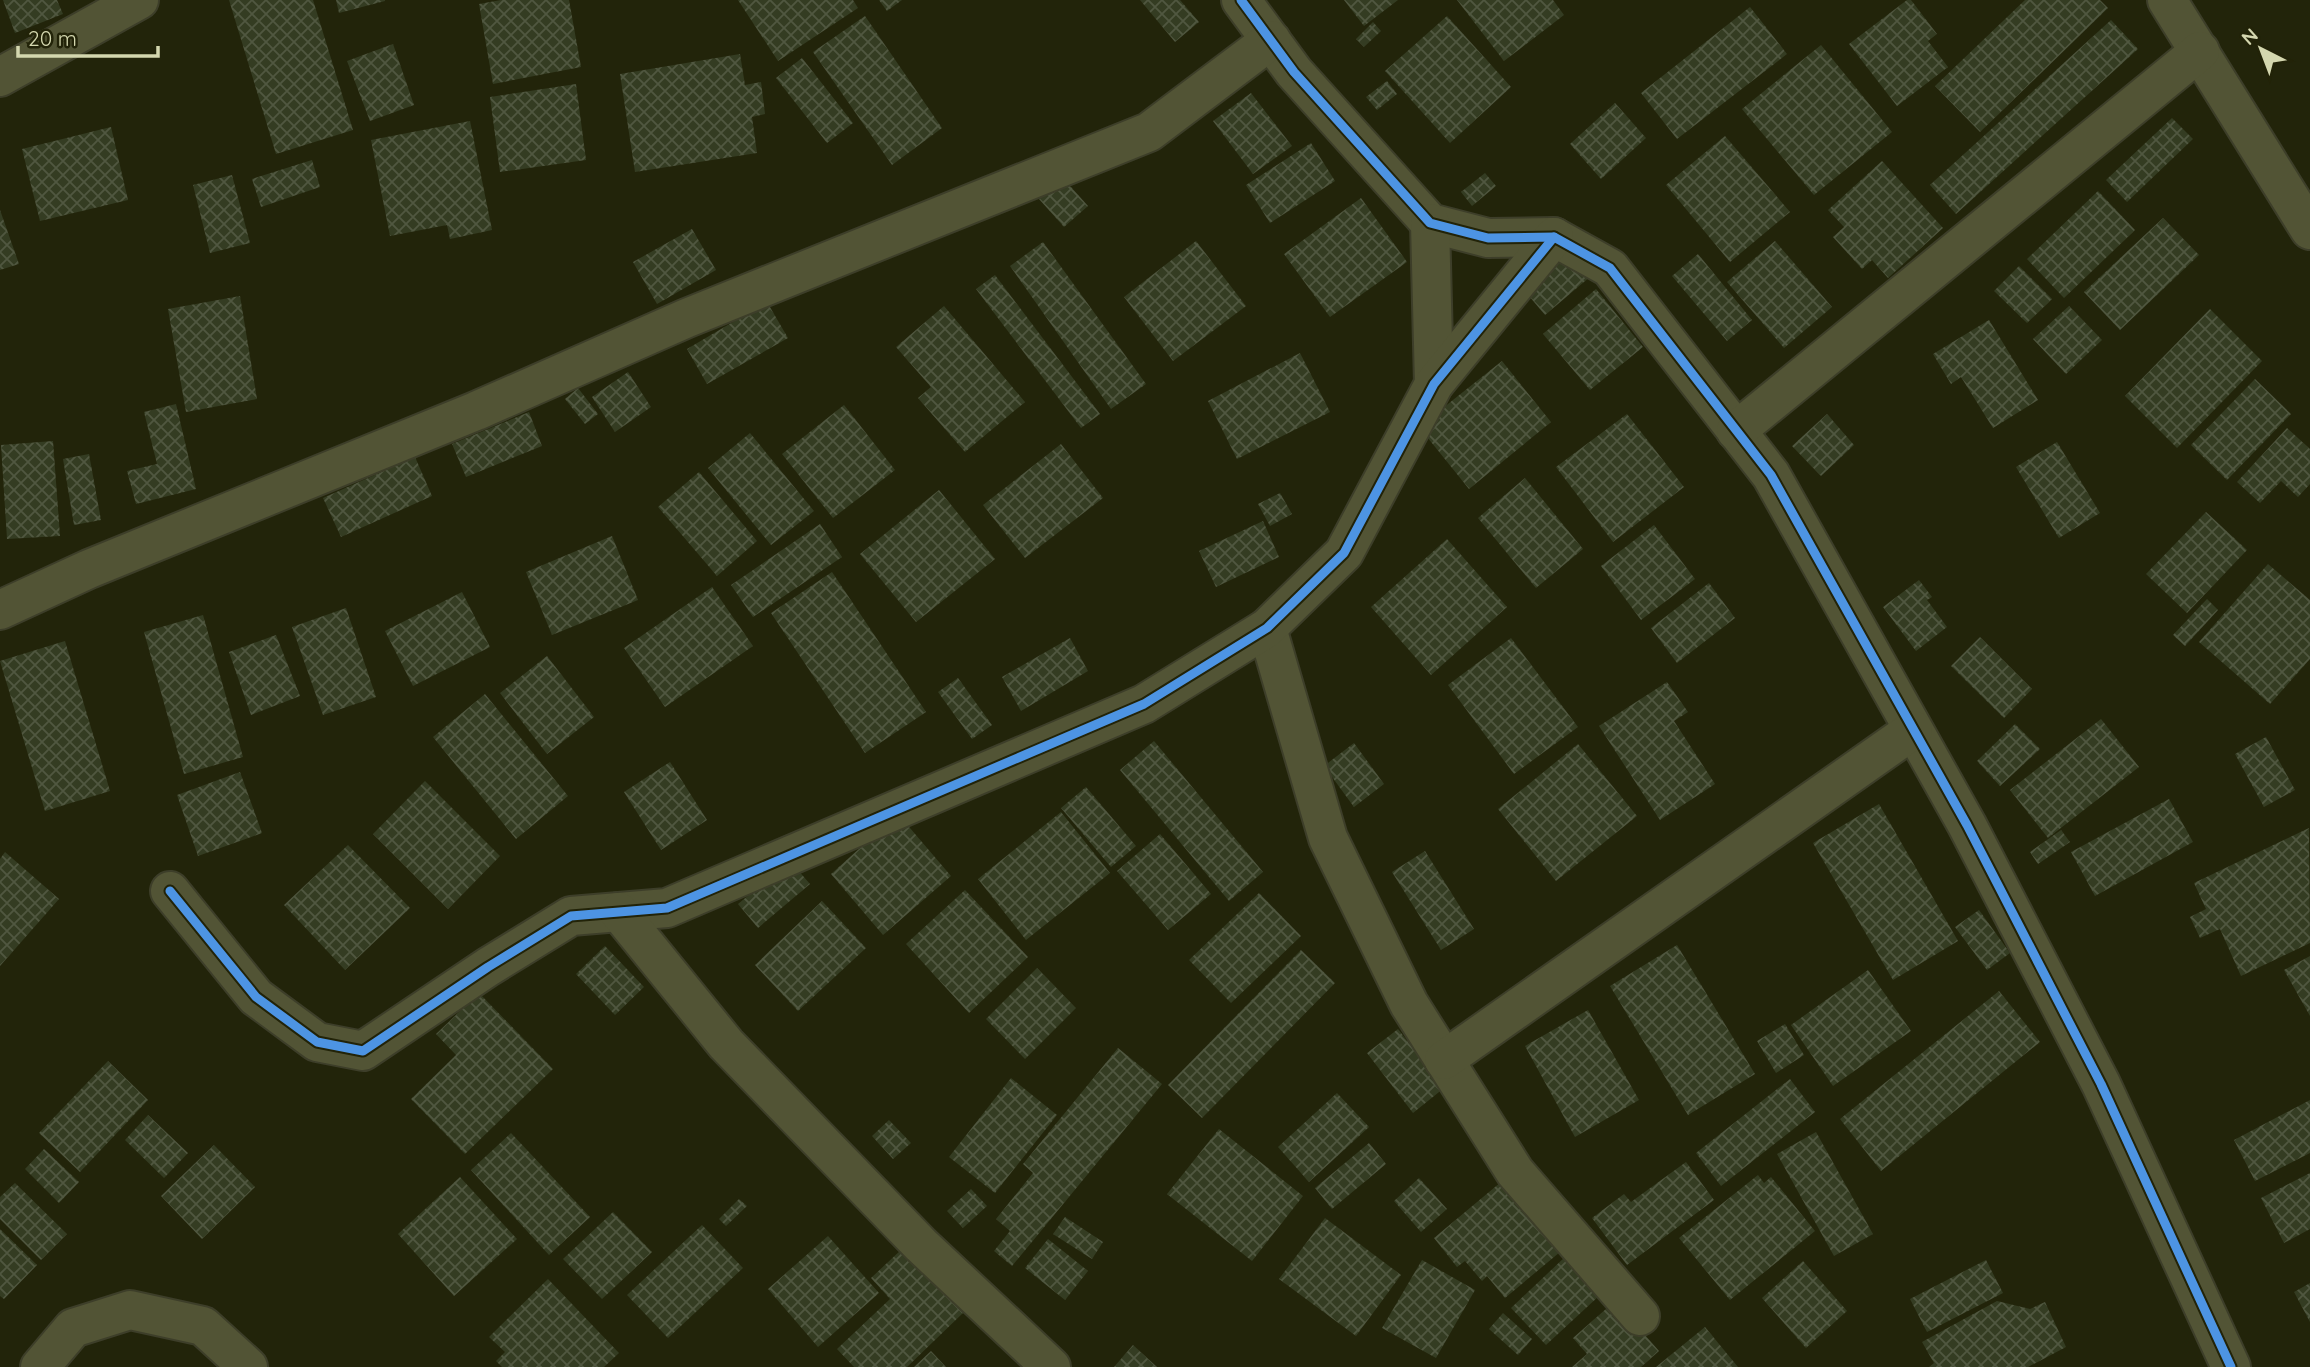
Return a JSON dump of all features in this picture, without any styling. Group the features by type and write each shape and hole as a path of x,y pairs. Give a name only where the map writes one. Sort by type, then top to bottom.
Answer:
{"street":[{"path":"0,76 139,0"},
{"path":"1241,0 1294,72 1430,223 1488,238 1554,237 1610,268 1770,475 1967,825 2101,1084 2231,1367"},
{"path":"2167,0 2310,230"},
{"path":"0,610 89,569 476,411 687,318 1149,132 1271,40"},
{"path":"1736,431 2200,51"},
{"path":"1430,223 1434,384"},
{"path":"170,891 256,997 317,1042 363,1051 488,967 571,916 667,908 1144,704 1267,628 1344,553 1434,384 1554,237"},
{"path":"1267,628 1328,838 1409,1004 1515,1172 1640,1316"},
{"path":"1444,1060 1913,730"},
{"path":"619,912 726,1044 922,1245 1051,1367"},
{"path":"40,1367 73,1328 130,1310 203,1326 248,1367"}],"building":[{"path":"3,0 57,0 63,14 15,33"},
{"path":"229,0 313,0 353,130 276,154"},
{"path":"336,0 385,0 385,1 339,13"},
{"path":"501,0 569,0 581,67 493,84 479,4"},
{"path":"738,0 853,0 858,8 778,61"},
{"path":"879,0 902,0 887,11"},
{"path":"1140,0 1180,0 1199,22 1175,42"},
{"path":"1344,0 1398,0 1364,26"},
{"path":"1457,0 1553,0 1564,15 1504,61"},
{"path":"1907,0 1911,0 1937,34 1928,41 1948,67 1897,106 1849,44"},
{"path":"2025,0 2100,0 2108,8 1980,132 1935,86"},
{"path":"1750,7 1787,54 1677,139 1641,93"},
{"path":"865,16 942,128 892,165 813,52"},
{"path":"1447,16 1511,87 1450,143 1385,71"},
{"path":"2111,20 2138,49 1956,214 1930,185"},
{"path":"1373,22 1381,31 1364,47 1356,39"},
{"path":"393,44 414,105 370,121 347,61"},
{"path":"1821,45 1892,132 1814,195 1742,109"},
{"path":"740,54 745,85 761,82 765,114 752,117 757,153 635,172 620,74"},
{"path":"802,58 853,123 827,143 776,78"},
{"path":"1387,81 1397,94 1377,110 1366,97"},
{"path":"576,84 586,160 500,172 490,97"},
{"path":"1251,93 1292,146 1253,174 1213,121"},
{"path":"1615,103 1646,138 1601,179 1570,144"},
{"path":"2172,118 2193,139 2127,202 2106,180"},
{"path":"470,121 492,230 450,239 447,225 390,236 371,140"},
{"path":"111,127 128,200 40,221 22,149"},
{"path":"1725,136 1790,212 1730,262 1666,185"},
{"path":"1311,143 1335,181 1270,223 1246,185"},
{"path":"312,160 320,187 261,207 252,179"},
{"path":"1882,161 1943,228 1888,278 1872,260 1862,269 1833,237 1844,227 1828,210"},
{"path":"1485,173 1496,186 1472,206 1461,192"},
{"path":"232,175 250,243 210,253 193,185"},
{"path":"1063,178 1088,206 1064,227 1039,199"},
{"path":"2098,191 2135,230 2064,298 2027,259"},
{"path":"1361,198 1407,262 1330,317 1284,254"},
{"path":"0,210 19,264 0,270"},
{"path":"2163,218 2199,255 2120,330 2084,292"},
{"path":"692,229 716,270 657,304 633,262"},
{"path":"1196,241 1246,306 1173,361 1124,297"},
{"path":"1775,241 1832,307 1784,348 1727,282"},
{"path":"1043,242 1146,384 1111,409 1010,266"},
{"path":"1571,252 1591,276 1545,315 1524,290"},
{"path":"1698,254 1752,320 1727,341 1672,276"},
{"path":"2019,266 2052,299 2027,323 1994,291"},
{"path":"995,275 1100,414 1081,428 976,289"},
{"path":"1596,289 1643,347 1590,390 1543,334"},
{"path":"240,296 257,399 186,412 168,309"},
{"path":"767,302 788,338 707,384 687,349"},
{"path":"944,306 1025,402 965,452 918,398 931,387 896,347"},
{"path":"2069,306 2102,340 2066,374 2033,339"},
{"path":"2210,309 2262,361 2177,448 2125,396"},
{"path":"1989,320 2038,400 1993,428 1961,377 1951,384 1933,354"},
{"path":"1300,353 1330,412 1237,459 1208,401"},
{"path":"1502,361 1551,422 1469,489 1419,427"},
{"path":"628,372 651,407 615,432 592,397"},
{"path":"2255,379 2291,414 2227,480 2191,445"},
{"path":"578,388 598,414 585,424 565,399"},
{"path":"176,404 196,489 136,504 127,471 157,464 144,412"},
{"path":"844,405 895,470 833,518 782,454"},
{"path":"529,412 542,446 466,477 452,444"},
{"path":"1627,414 1684,487 1613,542 1556,467"},
{"path":"1827,414 1854,445 1821,476 1792,446"},
{"path":"2287,428 2310,449 2310,484 2298,497 2281,481 2260,503 2237,482"},
{"path":"750,433 814,511 771,545 708,468"},
{"path":"53,441 60,536 7,539 1,445"},
{"path":"2057,442 2100,513 2059,538 2016,467"},
{"path":"1061,444 1103,498 1025,558 983,505"},
{"path":"89,454 101,520 74,525 63,459"},
{"path":"415,457 432,496 341,537 323,498"},
{"path":"699,472 757,541 717,576 658,507"},
{"path":"1525,478 1583,549 1536,588 1478,518"},
{"path":"939,490 995,559 916,622 860,554"},
{"path":"1280,493 1292,514 1270,526 1258,504"},
{"path":"2206,512 2247,550 2187,613 2146,574"},
{"path":"1263,521 1279,557 1216,587 1199,551"},
{"path":"820,524 842,557 753,617 731,585"},
{"path":"1654,525 1695,579 1641,620 1601,566"},
{"path":"612,536 638,600 552,635 526,572"},
{"path":"1447,539 1507,607 1431,675 1371,607"},
{"path":"2268,564 2310,600 2310,659 2270,704 2199,642"},
{"path":"832,572 926,712 865,753 771,613"},
{"path":"1919,580 1932,597 1927,600 1947,627 1916,651 1883,607"},
{"path":"1709,583 1735,618 1677,663 1651,628"},
{"path":"712,587 753,646 665,707 624,648"},
{"path":"462,592 490,647 413,686 385,631"},
{"path":"2207,599 2218,610 2185,646 2173,635"},
{"path":"346,608 376,697 323,715 292,627"},
{"path":"203,615 243,757 184,774 144,632"},
{"path":"276,635 300,696 251,715 229,652"},
{"path":"1980,637 2032,689 2004,718 1951,666"},
{"path":"1070,638 1088,671 1021,711 1002,677"},
{"path":"1511,638 1578,727 1514,774 1448,685"},
{"path":"65,641 110,791 45,811 0,661"},
{"path":"547,656 594,717 547,754 500,693"},
{"path":"958,678 992,725 972,739 938,692"},
{"path":"1667,682 1688,712 1674,721 1715,784 1660,820 1599,726"},
{"path":"485,694 568,796 516,839 433,737"},
{"path":"2101,719 2139,767 2048,838 2010,790"},
{"path":"2015,724 2040,749 2000,786 1977,761"},
{"path":"2266,737 2295,790 2264,807 2235,754"},
{"path":"1154,741 1263,872 1229,901 1120,770"},
{"path":"1354,743 1384,784 1354,807 1324,766"},
{"path":"1578,744 1637,816 1556,881 1498,809"},
{"path":"670,762 707,820 661,850 624,792"},
{"path":"240,772 262,833 198,856 177,795"},
{"path":"425,781 500,856 448,909 373,834"},
{"path":"1086,787 1136,846 1111,867 1061,808"},
{"path":"2169,799 2193,842 2095,896 2071,852"},
{"path":"1879,804 1958,941 1893,980 1813,843"},
{"path":"1061,812 1110,873 1026,940 978,879"},
{"path":"898,814 951,876 883,935 831,874"},
{"path":"2309,828 2310,943 2241,976 2220,929 2200,938 2190,917 2206,909 2194,883"},
{"path":"2061,830 2070,842 2038,864 2030,852"},
{"path":"1160,834 1211,894 1168,930 1117,871"},
{"path":"348,845 410,908 345,970 284,905"},
{"path":"1425,851 1474,929 1441,950 1392,872"},
{"path":"5,852 59,899 0,966 0,859"},
{"path":"790,861 810,884 758,928 738,904"},
{"path":"965,890 1028,957 969,1013 906,944"},
{"path":"1259,893 1301,936 1231,1003 1189,960"},
{"path":"822,901 866,948 798,1011 755,965"},
{"path":"1979,910 2010,953 1987,970 1955,927"},
{"path":"1677,945 1755,1074 1688,1115 1610,986"},
{"path":"605,946 644,987 615,1015 576,974"},
{"path":"1301,950 1335,983 1202,1118 1168,1085"},
{"path":"2310,956 2310,1016 2284,970"},
{"path":"1037,968 1076,1008 1025,1059 986,1019"},
{"path":"1868,970 1911,1031 1833,1086 1791,1025"},
{"path":"1999,991 2040,1042 1881,1171 1840,1119"},
{"path":"479,993 553,1069 465,1154 411,1099 456,1055 436,1034"},
{"path":"1588,1010 1639,1100 1575,1137 1525,1046"},
{"path":"1785,1024 1804,1055 1776,1073 1757,1041"},
{"path":"1398,1029 1444,1088 1413,1113 1367,1053"},
{"path":"1118,1048 1162,1084 1012,1266 994,1251 1010,1231 996,1219 1033,1173 1023,1164"},
{"path":"108,1061 148,1100 80,1172 39,1133"},
{"path":"1011,1078 1057,1115 995,1193 949,1157"},
{"path":"1790,1079 1815,1112 1721,1186 1696,1153"},
{"path":"1337,1093 1369,1127 1309,1182 1278,1147"},
{"path":"2310,1100 2310,1153 2255,1181 2234,1140"},
{"path":"148,1115 188,1153 164,1178 125,1140"},
{"path":"889,1120 911,1143 893,1159 872,1136"},
{"path":"1219,1129 1303,1196 1252,1261 1167,1194"},
{"path":"1816,1132 1873,1234 1834,1256 1777,1154"},
{"path":"511,1133 590,1217 549,1255 471,1170"},
{"path":"1369,1143 1386,1164 1332,1209 1315,1188"},
{"path":"214,1145 255,1187 202,1239 161,1196"},
{"path":"44,1149 79,1182 59,1203 25,1169"},
{"path":"1686,1162 1714,1200 1627,1265 1592,1218 1624,1194 1631,1202"},
{"path":"2310,1173 2310,1229 2284,1243 2261,1198"},
{"path":"1758,1175 1764,1183 1771,1177 1815,1231 1730,1300 1679,1238"},
{"path":"460,1177 517,1239 454,1296 398,1234"},
{"path":"1419,1178 1447,1209 1421,1232 1394,1201"},
{"path":"1501,1182 1560,1252 1505,1298 1487,1276 1482,1281 1465,1261 1457,1267 1434,1238"},
{"path":"15,1183 67,1234 41,1260 0,1219 0,1197"},
{"path":"971,1189 987,1206 963,1228 947,1211"},
{"path":"739,1199 747,1206 726,1226 719,1219"},
{"path":"613,1212 652,1252 602,1299 563,1259"},
{"path":"1065,1217 1103,1242 1092,1259 1053,1234"},
{"path":"1325,1218 1401,1275 1356,1336 1279,1279"},
{"path":"702,1225 743,1268 668,1338 627,1295"},
{"path":"0,1229 37,1265 4,1299 0,1296"},
{"path":"828,1236 879,1293 818,1347 768,1289"},
{"path":"1048,1239 1088,1271 1065,1300 1025,1268"},
{"path":"902,1249 963,1313 907,1367 854,1367 837,1349 890,1299 871,1278"},
{"path":"1565,1257 1600,1295 1546,1345 1511,1308"},
{"path":"1422,1260 1475,1290 1436,1358 1382,1328"},
{"path":"1986,1260 2003,1293 1927,1332 1910,1299"},
{"path":"1803,1261 1847,1311 1806,1348 1762,1298"},
{"path":"548,1279 619,1353 604,1367 502,1367 496,1361 505,1352 489,1337"},
{"path":"2310,1283 2310,1322 2294,1292"},
{"path":"1615,1301 1659,1351 1641,1367 1572,1367 1587,1354 1573,1338"},
{"path":"1997,1301 2030,1309 2045,1302 2066,1347 2028,1367 1929,1367 1934,1363 1922,1342"},
{"path":"1503,1313 1532,1339 1518,1355 1489,1329"},
{"path":"1705,1327 1738,1367 1656,1367"},
{"path":"1133,1345 1157,1367 1114,1367"},
{"path":"931,1351 946,1367 914,1367"}],"cycle path":[{"path":"1241,0 1294,72 1430,223 1488,238 1554,237 1610,268 1771,475 1967,825 2101,1084 2231,1367"},
{"path":"170,891 256,997 317,1042 363,1051 488,967 571,916 667,908 1144,704 1267,628 1344,553 1434,384 1554,237"}]}
